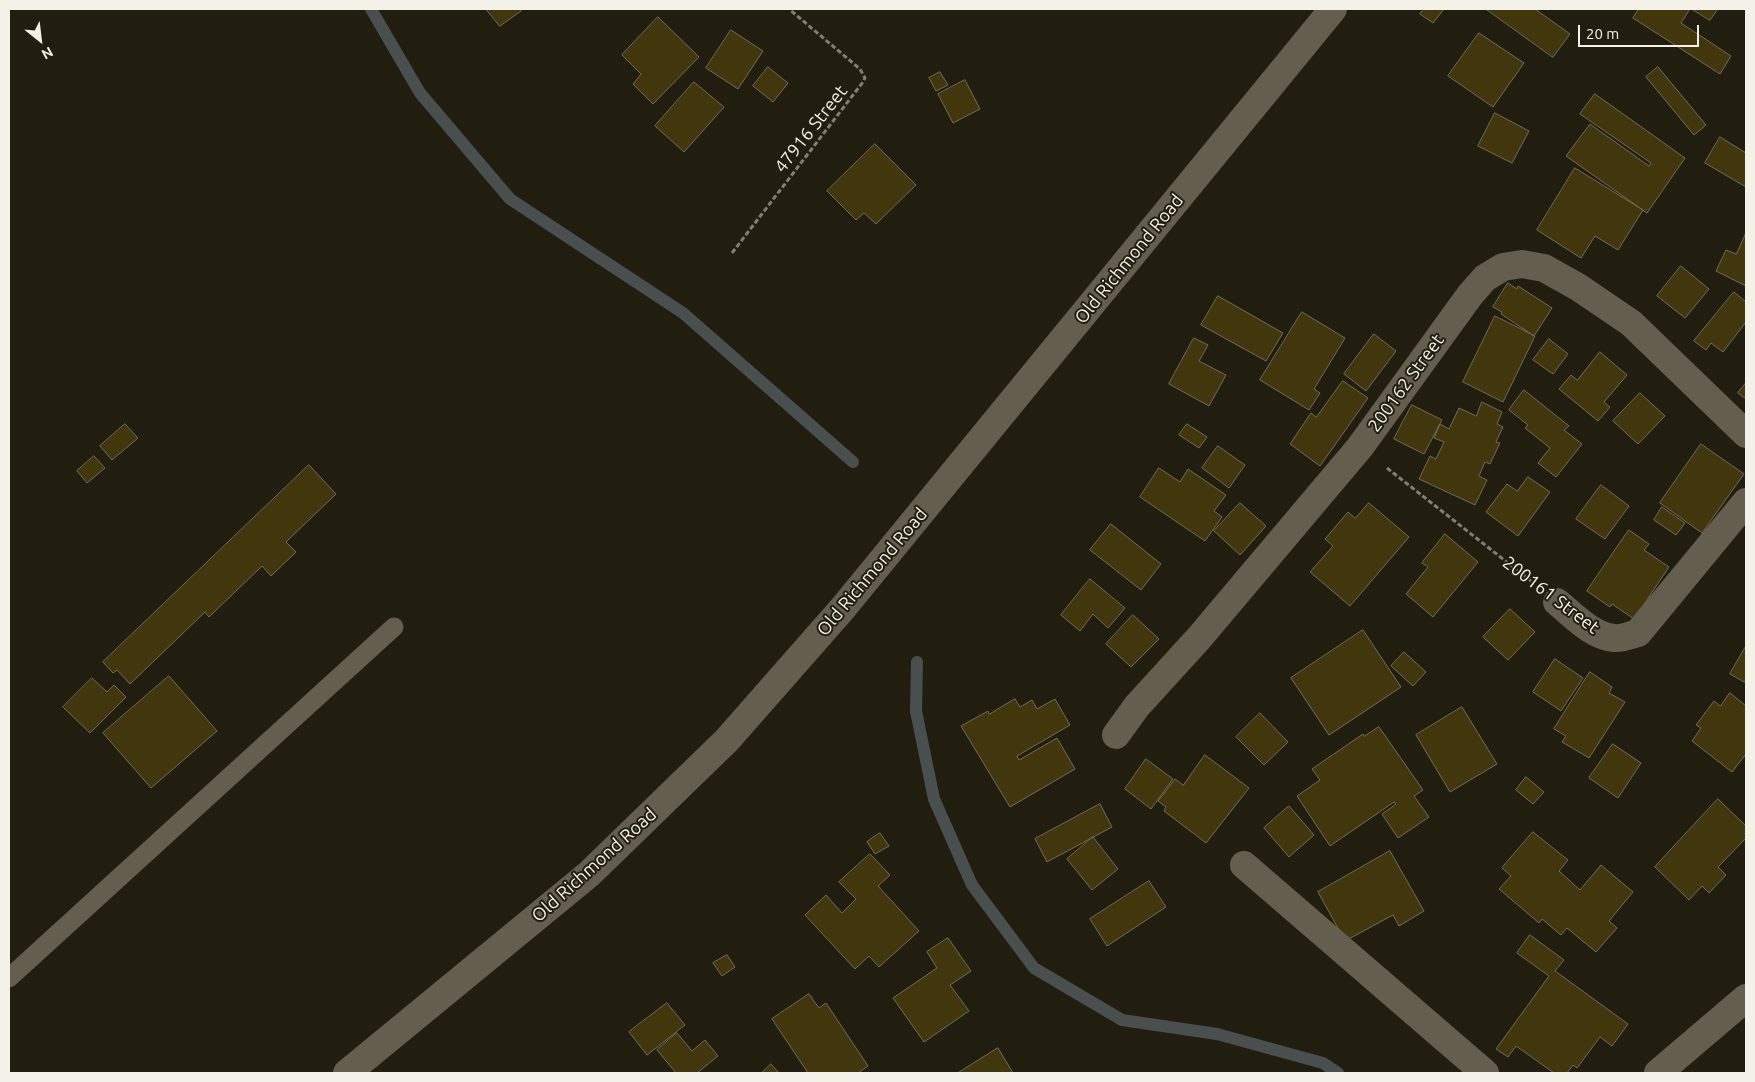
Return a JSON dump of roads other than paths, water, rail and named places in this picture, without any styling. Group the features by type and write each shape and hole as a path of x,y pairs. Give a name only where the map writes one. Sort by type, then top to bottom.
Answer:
{"street":[{"name":"Old Richmond Road","path":"347,1073 589,874 727,740 843,608 1333,9"},
{"name":"200162 Street","path":"1116,735 1137,706 1199,638 1360,447 1470,295 1485,278 1503,267 1522,264 1544,268 1578,287 1631,323 1746,434"},
{"name":"200161 Street","path":"1557,602 1581,622 1598,632 1615,638 1638,633 1746,502"},
{"path":"1244,864 1485,1073"},
{"path":"1658,1073 1746,998"}],"lane":[{"path":"9,978 394,627"}],"waterway":[{"path":"371,9 420,93 510,199 683,313 853,462"},
{"path":"917,662 916,711 934,799 972,885 1034,968 1122,1020 1217,1034 1323,1063 1338,1073"}]}
